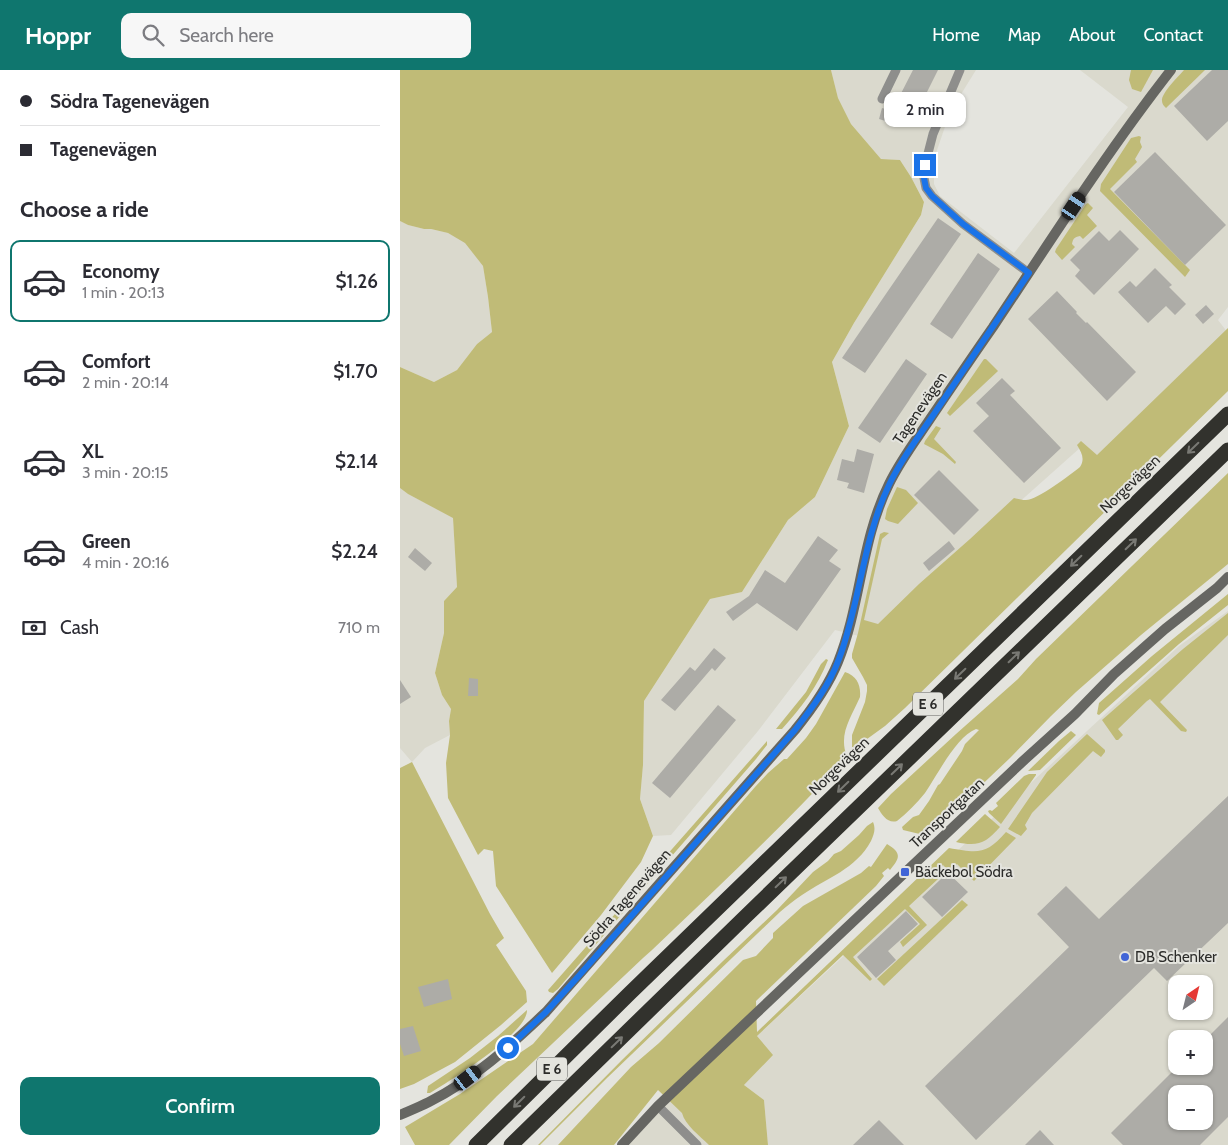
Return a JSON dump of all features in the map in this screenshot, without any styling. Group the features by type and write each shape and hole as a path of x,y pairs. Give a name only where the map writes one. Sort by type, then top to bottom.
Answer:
{"highway":[{"name":"Norgevägen","path":"476,1145 628,994 1228,414"},
{"name":"E 6","path":"511,1145 1228,450"},
{"path":"522,1145 582,1076"}],"street":[{"path":"882,99 896,70"},
{"path":"960,70 933,134 925,165 924,178 926,188 932,196 963,224 1029,273"},
{"name":"Tagenevägen","path":"838,660 852,616 874,523 889,484 911,448 1139,110 1171,70"},
{"name":"Transportgatan","path":"622,1145 658,1106 1075,714 1114,674 1228,577"},
{"name":"Transportgatan","path":"1217,588 1228,582"},
{"name":"Södra Tagenevägen","path":"400,1115 429,1102 468,1078 508,1048 546,1012 795,730 824,691 838,660"},
{"path":"658,1106 697,1145"}],"shaded area":[{"path":"400,70 831,70 838,98 851,124 881,159 900,160 924,202 921,215 832,362 849,426 815,497 788,520 742,592 710,599 644,701 643,765 640,799 653,836 641,862 601,915 552,973 496,886 493,851 484,849 478,855 448,798 446,763 451,709 442,695 435,673 444,633 444,601 457,587 453,518 400,488 400,367 434,382 457,370 477,344 492,332 483,266 465,243 448,233 408,225 400,221"},
{"path":"831,70 976,70 950,112 934,159 934,184 940,196 1014,253 1128,107 1080,70 1228,70 1228,307 1218,320 1228,333 1094,460 1081,447 867,638 835,630 758,731 671,835 653,836 640,799 643,765 644,701 710,599 742,592 788,520 815,497 849,426 832,362 921,215 924,202 911,177 900,160 881,159 851,124 838,98"},
{"path":"1131,70 1153,70 1141,92 1132,89 1129,80"},
{"path":"1184,70 1205,70 1166,108 1163,105 1162,98"},
{"path":"1141,137 1142,147 1135,159 1137,162 1110,189 1190,270 1185,277 1100,191 1101,184 1131,138"},
{"path":"1088,203 1093,208 1087,215 1097,226 1083,239 1080,236 1074,238 1072,244 1075,247 1062,260 1055,252 1056,249"},
{"path":"400,221 424,229 448,233 465,242 483,266 492,332 477,344 457,370 434,382 400,367"},
{"path":"1228,328 1228,391 905,708 885,726 856,747 852,747 852,735 865,702 867,685 852,658 852,654 880,534 884,532 889,533 882,539 864,620 878,624 1014,498 1026,500 1038,496 1080,467 1082,456 1077,445 1081,441 1097,455"},
{"path":"984,359 998,371 950,416 947,413"},
{"path":"936,426 941,428 934,439 956,462 955,464 943,454 924,444"},
{"path":"1228,473 1228,564 1141,635 1076,692 928,836 903,830 902,827 913,817 919,815 965,744 979,730 976,729 961,740 925,793 897,821 891,821 881,813 878,808 891,794 1018,679 1036,659"},
{"path":"897,487 906,490 918,503 898,524 885,519 887,509"},
{"path":"400,488 453,517 457,587 444,601 444,633 435,673 442,695 451,709 449,721 450,735 425,748 412,762 400,748"},
{"path":"1228,594 1228,605 1179,644 1099,715 1097,714 1099,703 1152,656"},
{"path":"1228,611 1228,1145 768,1145 764,1100 744,1085 772,1055 757,1036 1179,646"},
{"path":"1228,613 1228,635 1160,702 1187,730 1186,732 1181,731 1150,699 1118,729 1123,735 1116,740 1102,720 1183,649"},
{"path":"826,659 828,660 819,679 796,713 782,729 776,729 806,692 821,664"},
{"path":"845,672 855,679 859,685 860,693 845,733 844,741 847,757 751,855 497,1096 449,1145 415,1145 405,1127 460,1094 533,1044 755,787 784,759 787,759 806,738"},
{"path":"1071,731 1076,735 1040,770 1028,771 1059,741"},
{"path":"1087,734 1105,750 1101,757 1093,751 1032,813 1025,825 1027,829 1021,836 1008,829 1047,772"},
{"path":"767,741 767,745 756,759 558,989 553,993 549,992 548,990"},
{"path":"412,762 504,938 496,945 526,991 527,1002 455,1062 414,1084 400,1089 400,768"},
{"path":"1029,774 1036,775 1001,824 988,811 992,811 998,806 996,803 1024,776"},
{"path":"985,814 1000,827 990,837 976,844 956,842"},
{"path":"873,822 874,832 871,841 857,859 840,872 799,897 780,912 538,1145 622,1060 777,910 813,872 834,854 841,851"},
{"path":"1006,832 1016,838 974,881 957,864 949,871 943,865 934,874 938,879 909,906 927,925 903,947 900,942 920,924 905,909 853,957 872,979 870,981 843,955 757,1036 773,1055 744,1085 764,1100 768,1145 709,1145 689,1126 682,1113 658,1090 614,1145 558,1145 631,1067 659,1043 743,960 756,956 773,938 773,933 803,906 861,873 869,866 871,867 887,844 895,850 898,856 890,870 888,868 882,873 884,876 876,886 756,1001 757,1032 949,848 981,851 993,845"},
{"path":"962,900 968,905 884,986 877,979"},
{"path":"527,1010 524,1020 502,1043 454,1078 427,1093 428,1086 470,1058"},
{"path":"669,1099 716,1145 628,1145"}],"building":[{"path":"913,70 938,70 916,114 903,108 898,125 879,119 882,108 892,111"},
{"path":"1212,70 1228,70 1228,121 1207,141 1174,106"},
{"path":"1155,152 1226,225 1185,265 1114,192"},
{"path":"938,218 961,234 865,373 842,358"},
{"path":"1120,230 1139,249 1094,295 1075,276 1080,270 1070,260 1099,231 1109,241"},
{"path":"978,253 1000,269 952,339 930,324"},
{"path":"1155,268 1172,285 1169,287 1186,304 1175,315 1166,306 1148,323 1118,292 1130,281 1136,287"},
{"path":"1057,291 1076,313 1136,372 1107,401 1028,319"},
{"path":"1206,305 1214,314 1203,324 1195,315"},
{"path":"906,359 927,374 880,443 858,428"},
{"path":"1002,378 1015,391 1010,395 1061,448 1024,483 973,431 989,416 976,403"},
{"path":"857,449 874,454 864,493 847,488 849,483 837,480 842,459 854,462"},
{"path":"939,470 979,510 954,535 914,495"},
{"path":"818,536 838,550 829,561 841,569 797,631 757,603 733,621 726,612 749,596 765,570 785,583"},
{"path":"949,541 955,549 929,571 923,563"},
{"path":"415,548 432,563 425,571 408,557"},
{"path":"714,648 726,658 715,671 712,668 675,711 661,700 690,667 695,671"},
{"path":"469,678 478,679 478,696 468,696"},
{"path":"400,680 411,697 400,704"},
{"path":"718,705 736,720 670,798 652,783"},
{"name":"DB Schenker","path":"1228,796 1228,923 1173,975 1168,975 1167,981 1154,968 976,1140 925,1086 1069,947 1037,914 1066,886 1099,919"},
{"path":"943,868 968,892 942,917 922,897 941,879 936,874"},
{"path":"906,911 918,924 888,951 896,960 876,978 857,957"},
{"path":"448,979 452,999 424,1007 418,987"},
{"path":"1228,1017 1228,1117 1200,1145 1123,1145 1111,1133 1169,1075 1213,1075 1213,1032"},
{"path":"413,1026 421,1051 404,1056 400,1044 400,1029"},
{"path":"879,1120 904,1145 853,1145"},
{"path":"1040,1130 1054,1145 1025,1145"}],"place":[{"name":"Bäckebol Södra","path":"905,872"},
{"name":"DB Schenker","path":"1125,957"}],"route":[{"path":"508,1048 546,1012 576,979 795,730 824,691 848,632 870,538 889,484 915,442 1029,273 963,224 932,196 926,188 924,178 925,165"}]}
